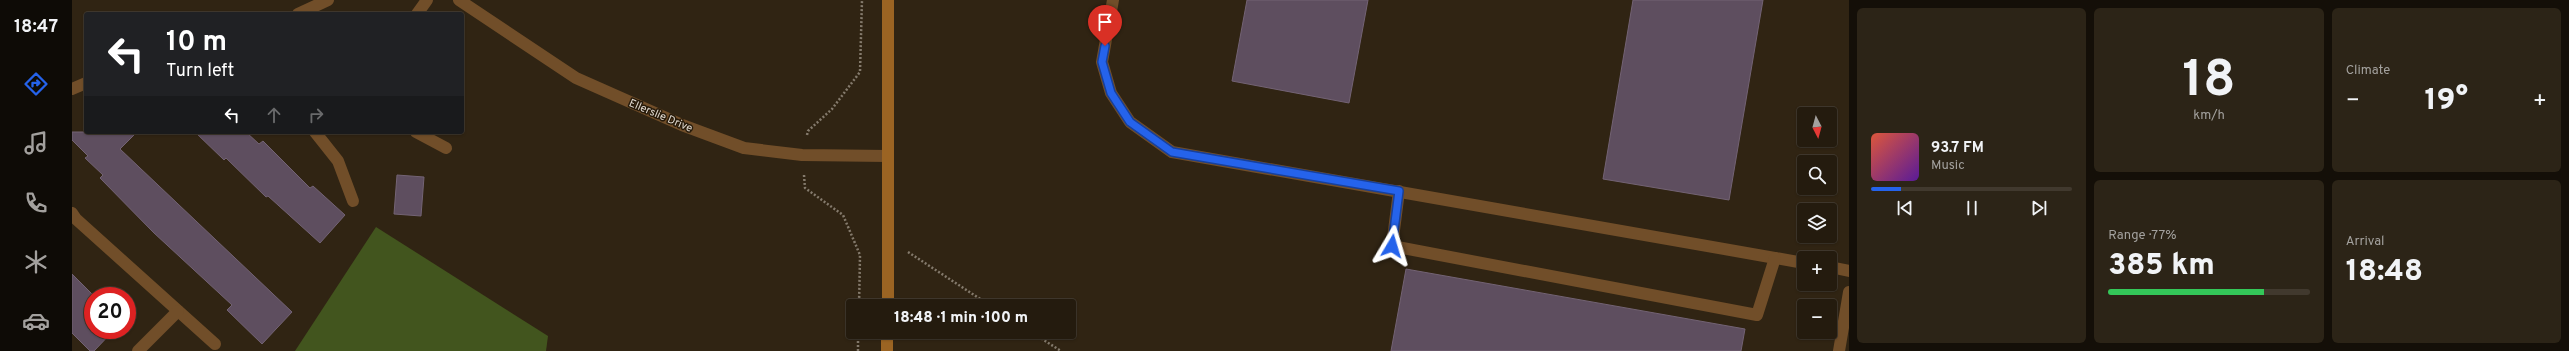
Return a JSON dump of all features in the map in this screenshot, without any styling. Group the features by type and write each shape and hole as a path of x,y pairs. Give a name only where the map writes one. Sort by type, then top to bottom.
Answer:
{"main road":[{"path":"888,0 888,299"},
{"path":"887,351 888,339"}],"street":[{"path":"302,12 328,0"},
{"path":"419,12 427,0"},
{"name":"Ellerslie Drive","path":"459,0 576,78 682,125 744,148 802,155 888,156"},
{"path":"1113,0 1102,62 1111,93 1130,122 1172,152 1797,262"},
{"path":"72,89 84,83"},
{"path":"317,134 338,161 353,200"},
{"path":"420,134 446,148"},
{"path":"1399,191 1392,246 1757,316 1775,258"},
{"path":"72,213 76,219 216,344"},
{"path":"1837,269 1849,271"},
{"path":"1839,351 1849,292"},
{"path":"138,351 178,311"}],"path":[{"path":"888,238 980,299"},
{"path":"858,339 858,351"},
{"path":"1042,339 1060,351"}],"green space":[{"path":"376,227 548,336 546,351 295,351"}],"building":[{"path":"1247,0 1368,0 1349,103 1232,81"},
{"path":"1633,0 1763,0 1729,200 1603,179"},
{"path":"72,132 84,132 84,134 135,134 120,149 292,312 262,344 227,310 232,305 154,233 100,178 103,175 85,158 88,156 72,140"},
{"path":"197,134 248,134 259,144 263,141 310,188 313,186 345,215 320,243 268,196 266,197 226,158 224,160"},
{"path":"397,175 424,177 421,216 394,214"},
{"path":"1406,269 1745,329 1741,351 1391,351"},
{"path":"72,274 85,287 84,339 105,339 94,351 90,351 72,333"}],"route":[{"path":"1105,46 1102,62 1111,93 1130,122 1172,152 1399,191 1392,246"}]}
